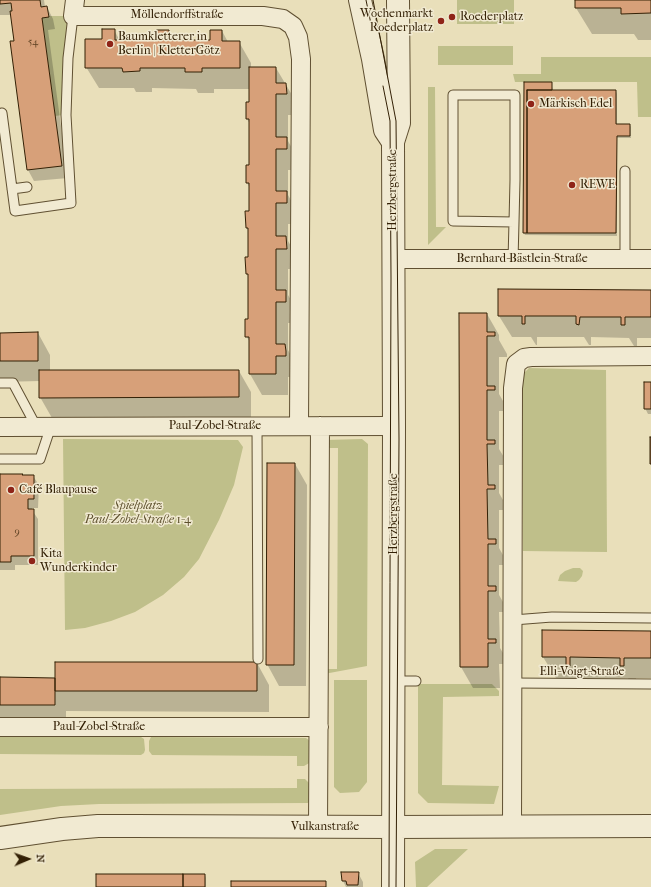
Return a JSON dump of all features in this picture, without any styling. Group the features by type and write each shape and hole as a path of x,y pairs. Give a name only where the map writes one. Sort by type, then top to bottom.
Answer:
{"street":[{"name":"Herzbergstraße","path":"360,0 373,59 385,130 393,142"},
{"name":"Herzbergstraße","path":"393,887 393,142 399,123 398,0"},
{"name":"Möllendorffstraße","path":"74,8 263,16 283,19 293,26 298,37 301,59 299,426"},
{"name":"Bernhard-Bästlein-Straße","path":"394,259 651,259"},
{"path":"512,827 513,388 516,364 524,358 531,356 651,356"},
{"name":"Paul-Zobel-Straße","path":"0,426 394,426"},
{"path":"318,827 320,426"},
{"name":"Paul-Zobel-Straße","path":"0,727 319,727"},
{"name":"Vulkanstraße","path":"0,838 98,826 651,826"}],"lane":[{"path":"2,113 15,212 71,203 66,181 66,115 68,58 74,8"},
{"path":"513,260 514,222 515,95 453,95 453,221 514,222"},
{"path":"625,171 625,259"},
{"path":"12,189 27,187"},
{"path":"0,383 13,384 43,426 40,459 0,459"},
{"path":"258,426 258,659"},
{"path":"513,620 552,617 651,618"},
{"path":"394,681 416,681"},
{"name":"Elli-Voigt-Straße","path":"513,683 651,684"}],"green space":[{"path":"457,0 514,0 514,24 457,24"},
{"path":"49,16 69,16 64,54 63,115 55,116 42,18"},
{"path":"438,46 513,46 513,65 438,65"},
{"path":"541,57 651,57 651,117 638,117 637,82 515,82 513,74 541,74"},
{"path":"428,87 435,87 436,227 446,227 428,245"},
{"path":"529,368 606,370 607,552 523,551 522,375"},
{"name":"Spielplatz Paul-Zobel-Straße 1-4","path":"63,439 238,440 243,447 234,485 219,520 199,559 184,577 163,595 135,612 111,621 85,628 65,630"},
{"path":"362,439 368,444 367,666 324,674 325,669 337,669 338,448 325,448 325,440"},
{"path":"573,568 580,568 583,571 579,580 576,582 558,581 560,575"},
{"path":"334,680 367,680 367,782 359,792 340,793 334,787"},
{"path":"418,684 492,684 499,691 499,696 443,697 442,785 499,786 494,804 428,803 418,793"},
{"path":"0,736 141,737 144,739 145,750 141,755 0,754"},
{"path":"151,737 306,738 310,741 311,762 304,766 297,766 297,756 152,755 149,751 149,741"},
{"path":"297,779 305,779 313,787 308,803 99,804 61,806 0,815 0,789 297,788"},
{"path":"435,849 468,849 427,887 416,887 415,862"}],"building":[{"path":"0,0 40,0 41,7 47,6 49,17 42,18 62,166 27,170 10,41 14,41 10,11 12,11 11,3 0,4"},
{"path":"575,0 651,0 651,13 621,14 621,8 575,8"},
{"path":"102,29 115,29 115,40 156,40 156,30 169,30 169,40 210,40 210,30 222,30 222,41 240,41 240,68 202,68 202,72 185,72 185,68 140,68 140,71 123,72 122,68 85,68 85,39 102,39"},
{"path":"249,67 276,67 276,83 286,83 287,94 276,94 276,137 287,137 287,149 276,149 276,191 287,191 287,203 276,203 276,236 286,236 287,249 276,249 276,290 286,290 286,302 276,302 276,344 285,344 286,356 276,356 276,374 249,374 249,337 245,337 245,319 248,319 248,274 246,274 245,257 248,257 248,228 246,228 245,211 249,211 249,183 246,183 246,165 249,165 249,119 246,119 246,102 249,102"},
{"path":"524,82 552,82 552,90 527,90 527,233 523,233"},
{"name":"REWE","path":"527,90 616,90 616,124 630,124 630,136 617,136 616,233 527,233"},
{"path":"498,289 651,290 651,317 625,317 625,325 621,325 621,317 580,317 579,325 576,324 576,316 525,316 525,324 522,324 522,316 498,316"},
{"path":"459,313 487,313 487,332 495,332 495,336 487,336 487,386 495,386 495,390 487,390 487,440 495,440 495,444 487,444 488,485 495,485 495,489 487,489 488,539 496,539 496,544 488,544 488,586 496,586 496,591 488,591 488,639 496,639 496,643 488,643 488,667 460,667"},
{"path":"38,332 38,361 0,361 0,333"},
{"path":"39,370 239,370 239,397 39,398"},
{"path":"644,382 651,382 651,409 644,409"},
{"path":"651,437 651,464 650,464"},
{"path":"267,463 295,463 294,665 266,665"},
{"path":"0,474 34,475 34,499 28,499 28,509 34,509 34,556 11,556 11,562 0,562"},
{"path":"542,630 651,631 651,658 624,658 624,666 620,666 620,658 570,657 570,666 566,666 566,657 542,657"},
{"path":"55,662 257,662 257,691 55,691"},
{"path":"0,677 55,678 55,705 0,705"},
{"path":"341,872 359,872 358,885 347,885 346,881 342,881"},
{"path":"96,874 183,874 183,887 96,887"},
{"path":"183,874 205,874 205,887 183,887"},
{"path":"231,881 326,881 326,887 231,887"}],"tram line":[{"path":"366,0 371,24"},
{"path":"373,0 396,121 399,439 396,887"},
{"path":"383,86 390,121 391,278 389,887"}],"place":[{"name":"Roederplatz","path":"452,17"},
{"name":"Wochenmarkt Roederplatz","path":"441,21"},
{"name":"Baumkletterer in Berlin | KletterGötz","path":"110,44"},
{"name":"Märkisch Edel","path":"531,104"},
{"name":"REWE","path":"572,185"},
{"name":"Café Blaupause","path":"11,490"},
{"name":"Kita Wunderkinder","path":"32,561"}]}
